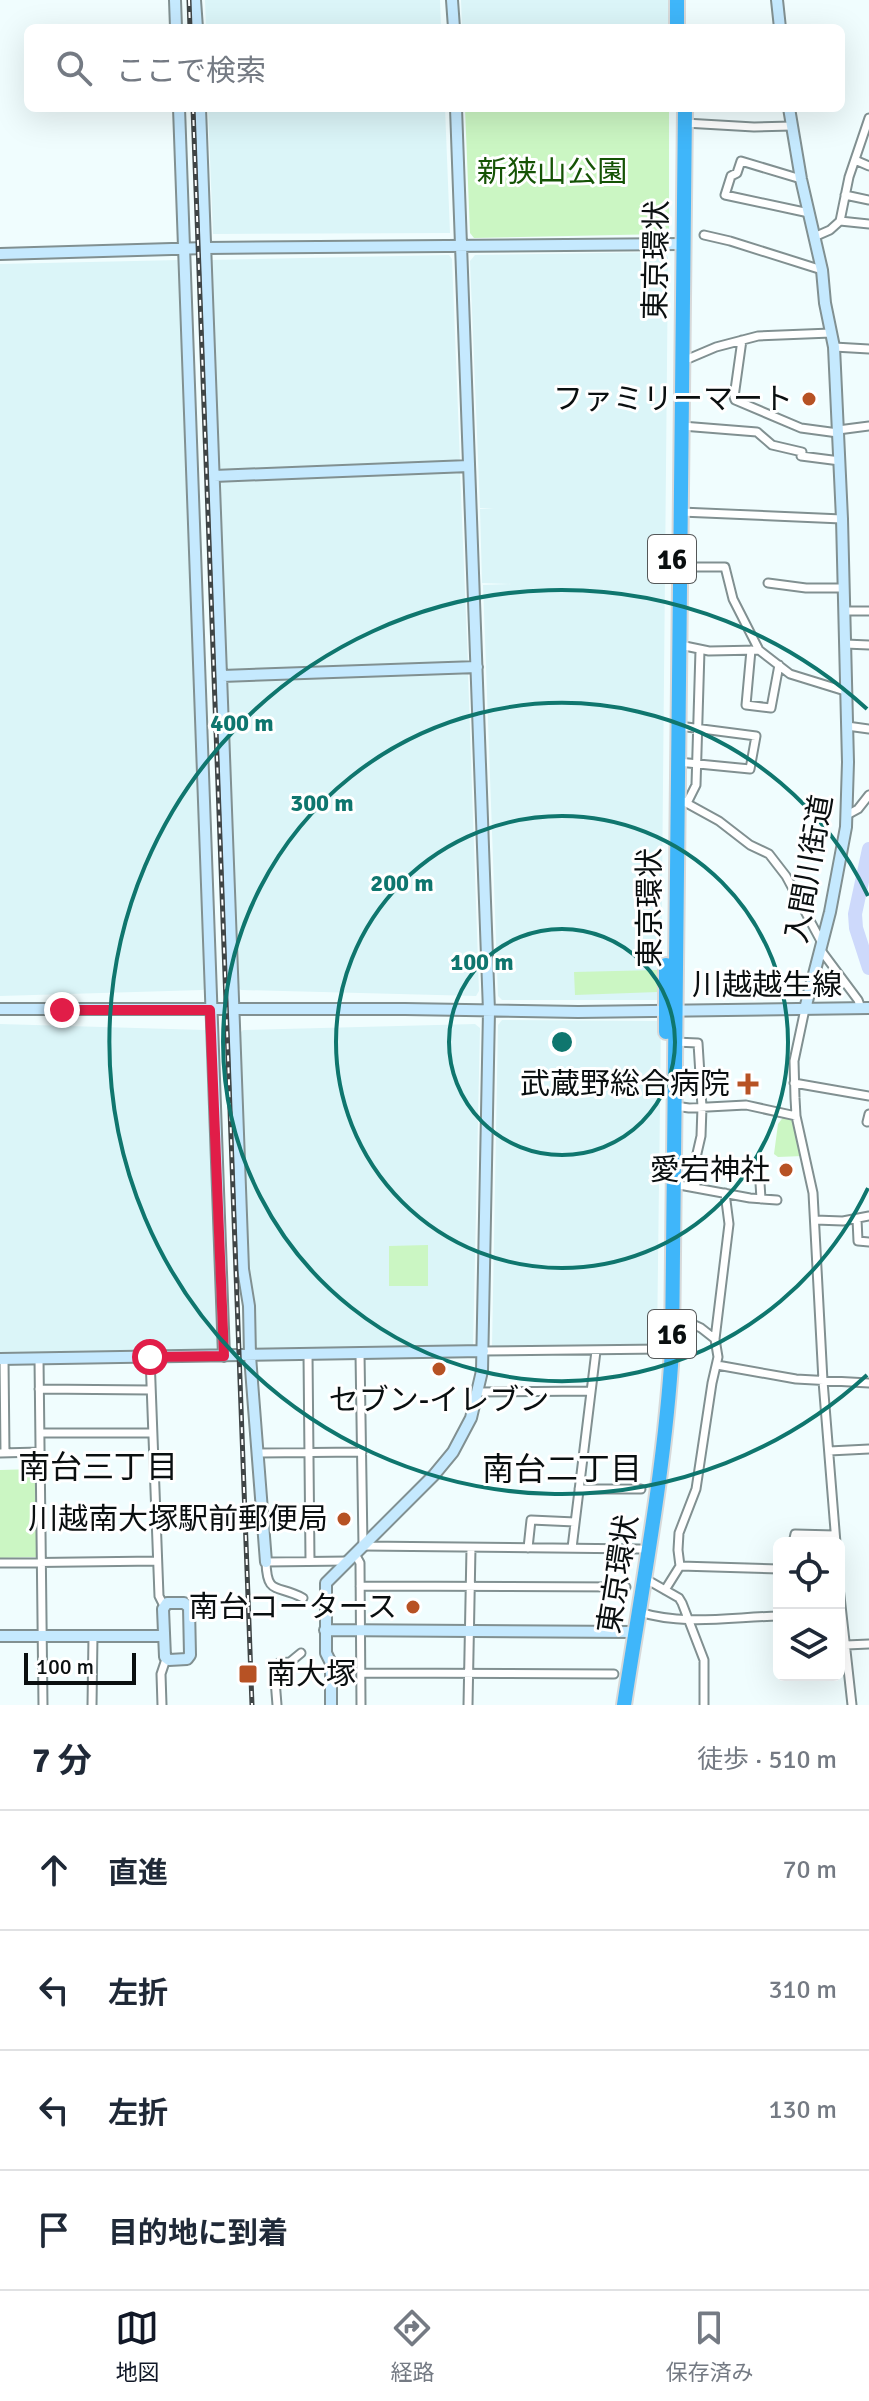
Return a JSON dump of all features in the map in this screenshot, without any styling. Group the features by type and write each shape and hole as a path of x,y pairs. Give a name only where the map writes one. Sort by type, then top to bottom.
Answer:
{"highway":[{"path":"677,0 677,24"},
{"path":"685,0 685,24"},
{"name":"東京環状","path":"617,1705 644,1578 670,1385 673,1315 675,1042 670,1009 682,801 678,762 682,426 676,112"},
{"name":"東京環状","path":"624,1705 663,1349 679,243 685,116"}],"street":[{"path":"175,0 176,24"},
{"path":"195,0 197,24"},
{"path":"452,0 454,24"},
{"path":"777,0 780,24"},
{"path":"179,112 224,1356"},
{"path":"200,112 243,1269 249,1306 267,1579 270,1585 303,1598"},
{"path":"331,1705 331,1663 326,1653 325,1630 327,1581 434,1475 453,1452 467,1429 478,1392 483,1351 489,1011 456,112"},
{"name":"入間川街道","path":"790,112 822,270 834,347 845,611 847,815 836,880 794,1061 796,1116 810,1171 815,1220 823,1381 836,1537"},
{"path":"685,116 754,127 792,126"},
{"path":"814,237 830,230 840,221 869,118"},
{"path":"855,160 869,166"},
{"path":"801,179 741,161 737,173 731,176 725,195 809,213"},
{"path":"845,195 869,200"},
{"path":"840,221 869,224"},
{"path":"704,235 822,270"},
{"path":"0,254 206,248 679,243"},
{"path":"681,361 716,347 767,335 831,333"},
{"path":"742,340 735,400 801,428 838,431 869,426"},
{"path":"834,347 869,349"},
{"path":"682,426 757,432 768,443 802,452 801,456 840,461"},
{"path":"214,476 469,466"},
{"path":"681,512 842,519"},
{"path":"680,567 725,567 733,599 755,650 746,705 771,708 779,665"},
{"path":"768,583 806,588 844,588"},
{"path":"845,611 869,611"},
{"path":"845,644 869,645"},
{"path":"680,645 700,650 755,650 790,674 845,691"},
{"path":"700,650 696,785 682,801 769,854 786,876 821,946 865,1008"},
{"path":"222,676 477,667"},
{"path":"678,762 752,768 756,736 679,726"},
{"path":"847,726 869,729"},
{"path":"847,815 858,809 869,795"},
{"name":"川越越生線","path":"0,1009 578,1012 865,1008"},
{"path":"675,1042 698,1043 702,1107 701,1136 695,1162 696,1187"},
{"path":"794,1083 869,1096"},
{"path":"675,1106 746,1105 796,1116"},
{"path":"760,1183 761,1199"},
{"path":"674,1184 777,1200"},
{"path":"665,1590 680,1566 679,1533 696,1489 703,1433 717,1365 715,1339 729,1224 725,1193"},
{"path":"815,1220 869,1216"},
{"path":"857,1219 858,1241 869,1242"},
{"path":"673,1315 701,1328 715,1339"},
{"path":"40,1452 2,1453 2,1359 663,1349"},
{"path":"572,1548 596,1351"},
{"path":"308,1354 310,1561"},
{"path":"360,1354 362,1452 355,1554 360,1563 361,1705"},
{"path":"150,1357 157,1561 159,1596 164,1606 166,1659 161,1674 162,1705"},
{"path":"39,1359 43,1705"},
{"path":"717,1365 796,1379 869,1383"},
{"path":"39,1389 151,1390"},
{"path":"478,1392 590,1391"},
{"path":"40,1433 152,1433"},
{"path":"829,1451 869,1449"},
{"path":"259,1453 362,1452"},
{"path":"579,1489 641,1489"},
{"path":"528,1548 531,1520 575,1522"},
{"path":"794,1537 795,1534 820,1537"},
{"path":"266,1562 471,1548 640,1549"},
{"path":"468,1705 471,1548"},
{"path":"0,1563 157,1561"},
{"path":"680,1566 773,1569"},
{"path":"644,1578 679,1598 704,1660 704,1705"},
{"path":"360,1586 626,1587"},
{"path":"164,1606 167,1603 184,1603 189,1607 190,1657 166,1659"},
{"path":"639,1612 664,1619 689,1621 773,1616"},
{"path":"325,1630 632,1632"},
{"path":"0,1636 164,1636"},
{"path":"92,1705 93,1636"},
{"path":"845,1640 852,1705"},
{"path":"846,1645 869,1644"},
{"path":"277,1705 274,1667 290,1662 301,1653"},
{"path":"361,1673 614,1674"}],"shaded area":[{"path":"205,0 440,0 441,24 206,24"},
{"path":"461,0 671,0 671,24 462,24"},
{"path":"208,112 445,112 450,233 213,234"},
{"path":"664,252 668,257 661,996 657,1000 502,1000 498,996 483,585 512,584 482,583 480,509 494,509 480,508 470,261 475,255"},
{"path":"449,255 452,259 460,462 221,472 218,469 210,260"},
{"path":"179,260 206,987 203,990 0,996 0,264"},
{"path":"460,471 468,664 225,669 218,483"},
{"path":"468,672 479,991 476,996 241,990 238,987 226,685 229,681"},
{"path":"502,1020 661,1023 657,1344 492,1347 498,1025"},
{"path":"0,1024 205,1030 208,1033 220,1348 217,1351 0,1354"},
{"path":"475,1024 480,1028 473,1347 255,1348 253,1294 248,1276 239,1034 243,1030"}],"green space":[{"name":"新狭山公園","path":"465,112 669,112 669,231 665,234 474,238 470,233"},
{"path":"657,970 658,992 575,995 574,972"},
{"path":"784,1116 794,1118 803,1156 778,1157 774,1154 778,1124"},
{"path":"428,1245 428,1286 389,1286 389,1246"},
{"path":"36,1469 37,1557 0,1558 0,1470"}],"waterway":[{"path":"869,849 855,914 856,928 869,968"}],"railway":[{"path":"189,0 190,24"},
{"path":"193,112 252,1705"}],"place":[{"name":"ファミリーマート","path":"809,399"},
{"name":"武蔵野総合病院","path":"748,1084"},
{"name":"愛宕神社","path":"786,1170"},
{"name":"セブン-イレブン","path":"439,1369"},
{"name":"川越南大塚駅前郵便局","path":"344,1519"},
{"name":"南台コータース","path":"413,1607"},
{"name":"南大塚","path":"248,1674"}],"district":[{"name":"南台三丁目","path":"98,1467"},
{"name":"南台二丁目","path":"562,1469"}],"route":[{"path":"62,1010 210,1010 224,1356 150,1357"}]}
